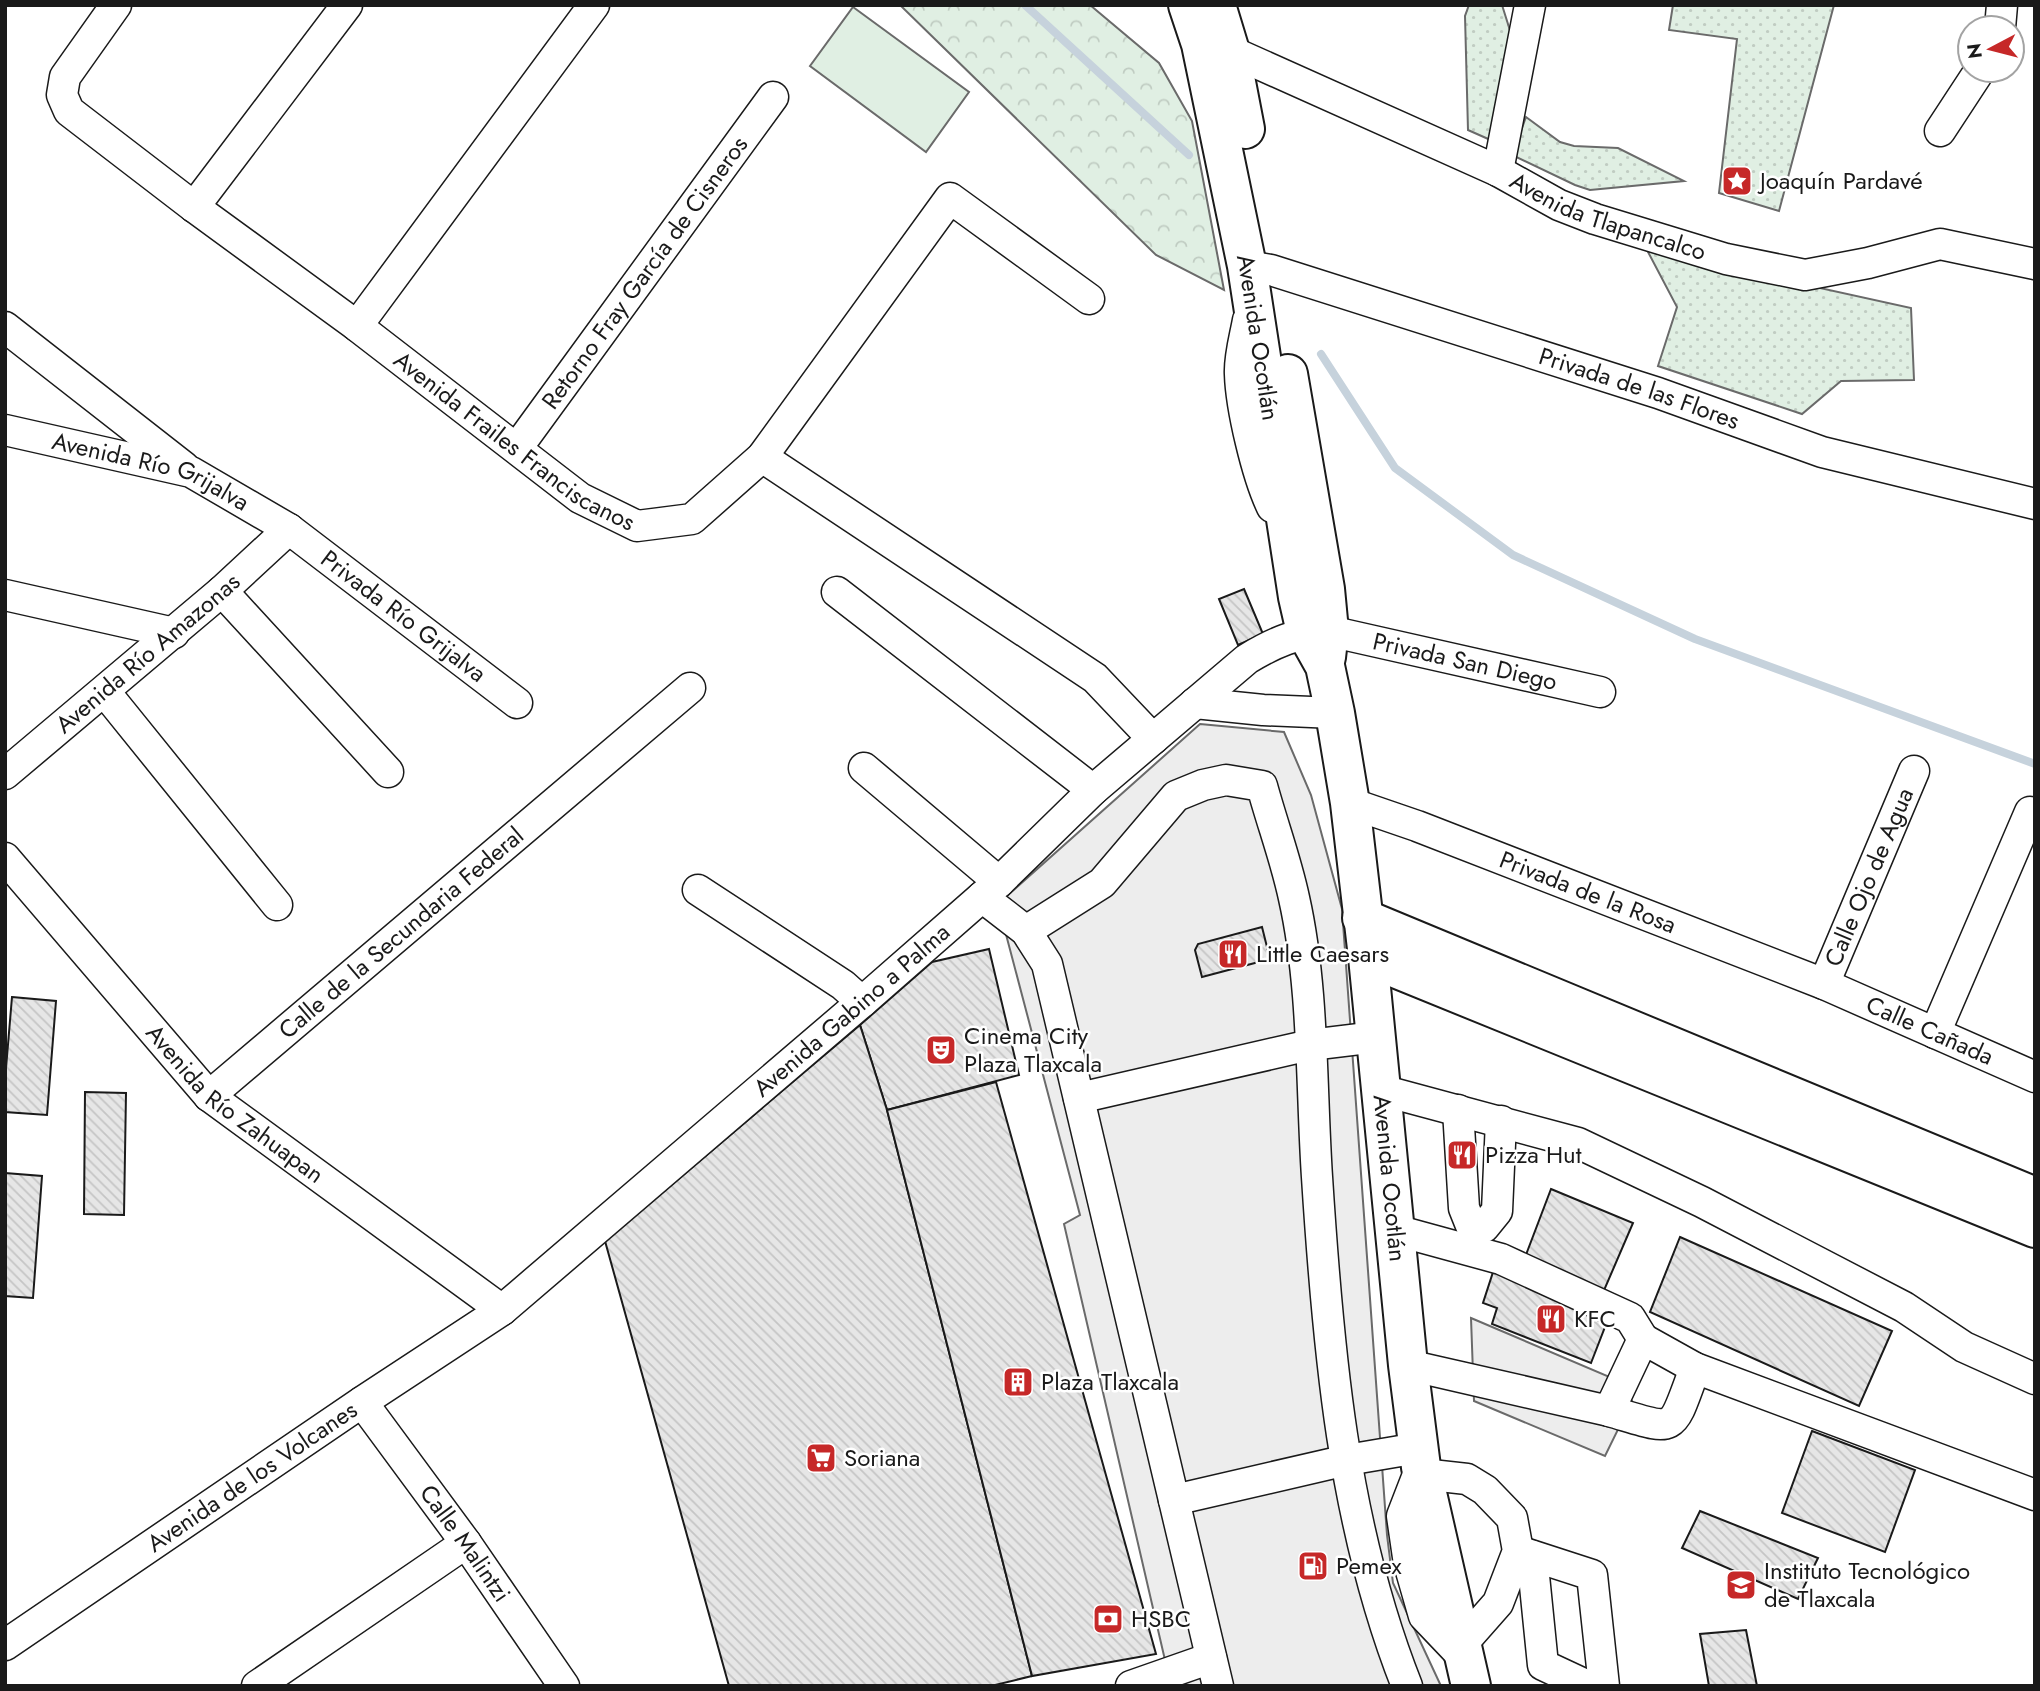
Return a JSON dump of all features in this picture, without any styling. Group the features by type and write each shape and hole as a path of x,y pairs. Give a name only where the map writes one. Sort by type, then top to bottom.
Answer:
{"main road":[{"name":"Avenida Ocotlán","path":"1188,5 1215,48"},
{"name":"Avenida Ocotlán","path":"1216,5 1215,48 1256,278 1325,589 1320,643"},
{"name":"Avenida Ocotlán","path":"1256,278 1287,537 1320,643 1350,803 1420,1463 1466,1663"},
{"path":"1362,918 2035,1197"},
{"path":"1368,957 2035,1227"}],"street":[{"name":"Avenida Frailes Franciscanos","path":"116,5 65,77 61,95 69,111 194,207 357,326 580,498 637,526 692,519 762,457 950,198 1089,299"},
{"path":"194,207 347,5"},
{"path":"357,326 594,5"},
{"path":"1498,171 1530,5"},
{"name":"Avenida Tlapancalco","path":"1215,48 1498,171 1559,205 1595,219 1726,259 1805,275 1868,263 1941,244 2035,264"},
{"path":"1941,131 1971,84"},
{"name":"Retorno Fray García de Cisneros","path":"517,448 774,97"},
{"name":"Privada de las Flores","path":"1256,278 1658,393 1822,452 2035,504"},
{"path":"5,327 191,472"},
{"name":"Avenida Río Grijalva","path":"5,430 191,472 289,529"},
{"path":"762,457 1095,678 1153,739"},
{"name":"Avenida Río Amazonas","path":"5,774 174,633 289,529"},
{"name":"Privada Río Grijalva","path":"289,529 517,704"},
{"path":"222,591 388,772"},
{"path":"837,592 1093,790"},
{"path":"5,595 174,633"},
{"name":"Privada San Diego","path":"1320,643 1600,692"},
{"name":"Avenida Gabino a Palma","path":"502,1310 862,1002 991,889 1093,790 1247,659 1272,644 1320,643"},
{"name":"Calle de la Secundaria Federal","path":"209,1096 690,688"},
{"path":"105,692 277,905"},
{"path":"1195,703 1263,710 1335,713"},
{"path":"864,768 991,889 1026,931 1047,964 1214,1672 1131,1686"},
{"name":"Calle Ojo de Agua","path":"1824,984 1914,771"},
{"path":"1026,931 1102,883 1176,796 1226,780 1262,786 1294,898 1305,969 1335,1387 1359,1528 1393,1652 1406,1686"},
{"name":"Privada de la Rosa","path":"1350,803 1824,984"},
{"path":"1936,1033 2030,812"},
{"name":"Avenida Río Zahuapan","path":"5,858 209,1096 502,1310"},
{"path":"698,890 842,985 862,1002"},
{"name":"Calle Cañada","path":"1824,984 2035,1077"},
{"path":"1079,1098 1310,1045 1376,1037"},
{"path":"1381,1090 1578,1143 1702,1202 1904,1307 1965,1347 2035,1379"},
{"path":"1458,1110 1464,1208 1472,1228 1484,1227 1497,1211 1501,1121"},
{"path":"1395,1230 1501,1259 1630,1318 1643,1339 1695,1368 2035,1494"},
{"name":"Avenida de los Volcanes","path":"5,1645 502,1310"},
{"path":"1609,1411 1643,1339"},
{"path":"1408,1365 1609,1411 1658,1425 1668,1424 1676,1419 1695,1368"},
{"name":"Calle Malintzi","path":"362,1402 466,1543 557,1683"},
{"path":"1174,1500 1347,1460 1420,1463 1467,1479 1485,1490 1512,1518 1525,1553 1543,1665 1588,1686"},
{"path":"257,1686 466,1543"},
{"path":"1466,1663 1525,1553"},
{"path":"1525,1553 1592,1575 1604,1686"}],"green space":[{"path":"900,5 1090,5 1159,63 1192,121 1224,290 1156,255"},
{"path":"1469,5 1502,5 1513,40 1495,142 1468,130 1465,16"},
{"path":"1673,5 1834,5 1779,211 1719,193 1737,39 1669,30"},
{"path":"853,7 969,92 926,152 810,66"},
{"path":"1526,117 1560,142 1574,146 1618,148 1684,181 1590,190 1575,185 1512,155"},
{"path":"1647,250 1911,308 1914,380 1841,381 1802,414 1658,366 1677,307"}],"shaded area":[{"path":"1200,724 1284,732 1311,795 1342,909 1387,1535 1393,1583 1441,1686 1171,1686 1064,1224 1080,1215 998,904"},
{"path":"1471,1318 1612,1378 1632,1401 1605,1456 1474,1401"}],"building":[{"path":"1244,589 1263,634 1238,645 1219,599"},
{"name":"Little Caesars","path":"1262,927 1270,959 1202,977 1195,950 1198,944"},
{"name":"Cinema City Plaza Tlaxcala","path":"989,949 1019,1075 887,1110 860,1025 932,962"},
{"path":"12,997 56,1001 47,1115 5,1112"},
{"name":"Soriana","path":"860,1025 887,1110 1032,1676 991,1686 729,1686 605,1241"},
{"name":"Plaza Tlaxcala","path":"996,1082 1156,1654 1032,1676 887,1110"},
{"path":"85,1092 126,1093 124,1215 84,1214"},
{"path":"5,1173 42,1176 33,1298 5,1296"},
{"path":"1551,1189 1633,1223 1602,1295 1524,1260"},
{"path":"1680,1237 1892,1331 1859,1406 1650,1312"},
{"name":"KFC","path":"1494,1269 1610,1314 1591,1363 1492,1324 1497,1308 1483,1303"},
{"path":"1812,1431 1915,1470 1885,1552 1782,1513"},
{"path":"1700,1511 1818,1558 1798,1599 1682,1548"},
{"path":"1746,1630 1757,1686 1709,1686 1700,1634"}],"waterway":[{"path":"1025,5 1189,155"},
{"path":"1321,354 1395,468 1513,555 1695,639 2035,764"}],"place":[{"name":"Joaquín Pardavé","path":"1737,181"},
{"name":"Little Caesars","path":"1233,954"},
{"name":"Cinema City Plaza Tlaxcala","path":"941,1050"},
{"name":"Pizza Hut","path":"1462,1155"},
{"name":"KFC","path":"1551,1319"},
{"name":"Plaza Tlaxcala","path":"1018,1382"},
{"name":"Soriana","path":"821,1458"},
{"name":"Pemex","path":"1313,1566"},
{"name":"Instituto Tecnológico de Tlaxcala","path":"1741,1585"},
{"name":"HSBC","path":"1108,1619"}]}
